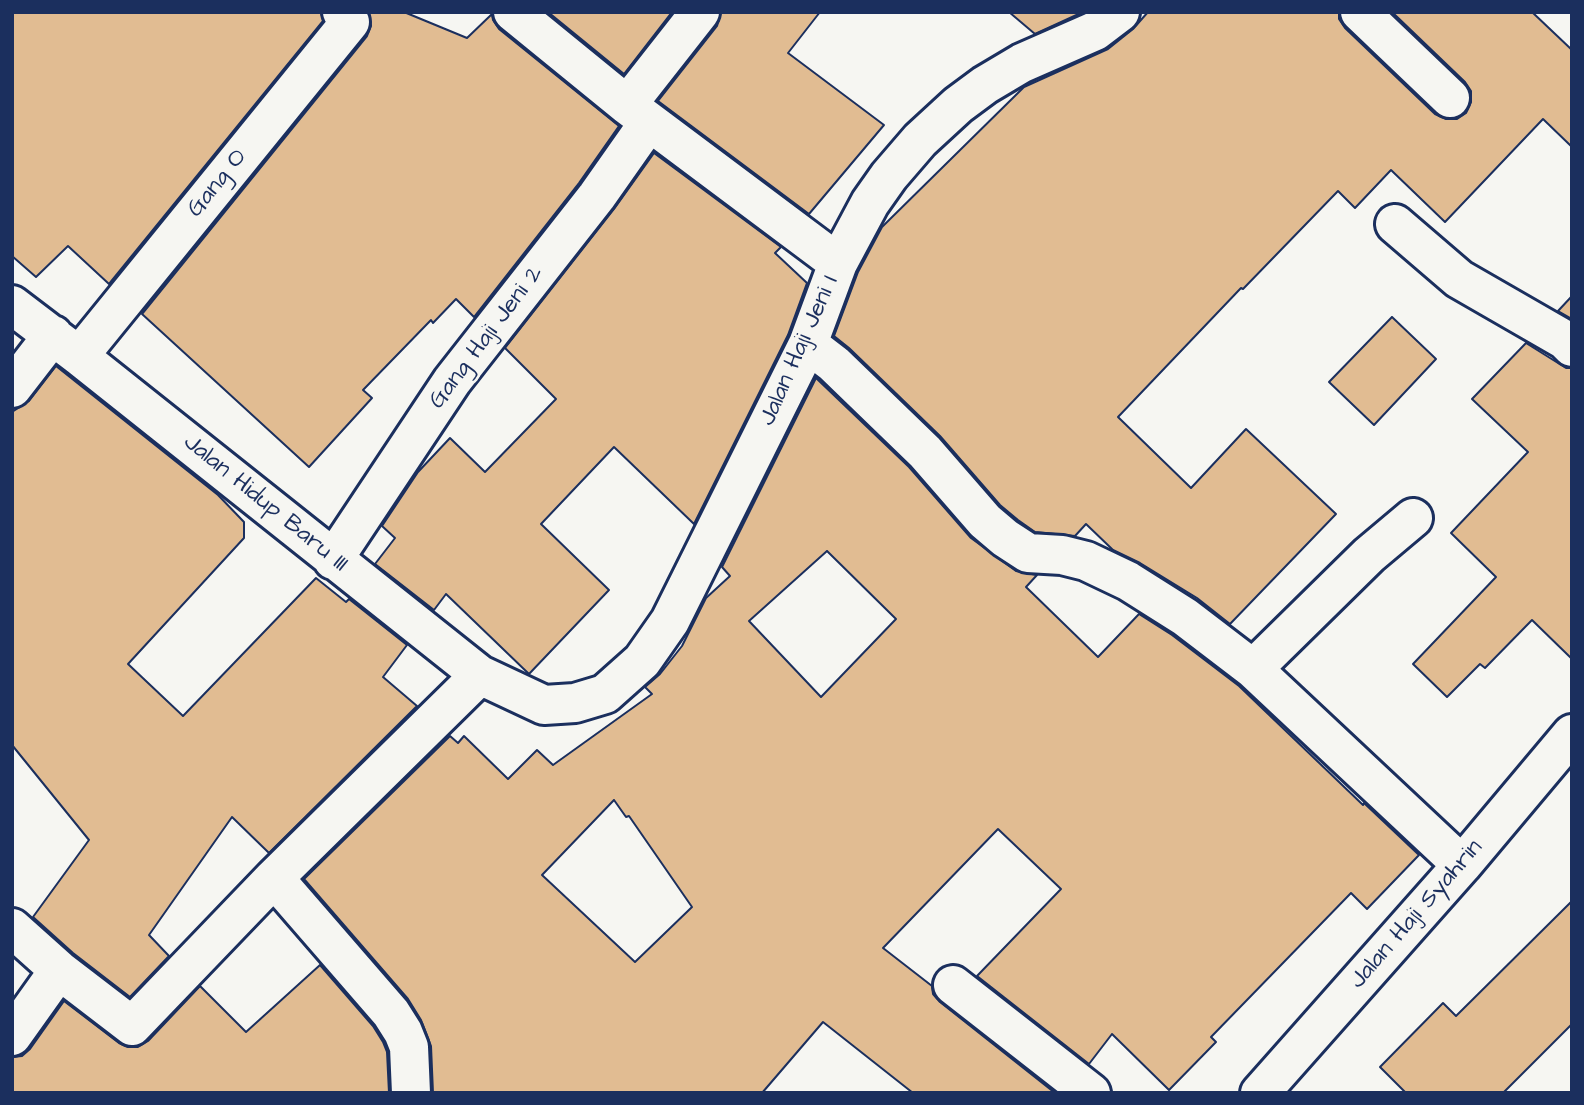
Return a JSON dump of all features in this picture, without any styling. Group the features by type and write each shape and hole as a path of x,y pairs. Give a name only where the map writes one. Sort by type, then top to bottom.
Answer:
{"street":[{"name":"Gang O","path":"66,345 349,22 342,12"},
{"path":"513,12 638,114 838,263"},
{"name":"Gang Haji Jeni 2","path":"333,560 452,380 597,196 638,114 700,12"},
{"name":"Jalan Haji Jeni I","path":"522,696 544,705 575,703 606,694 642,661 676,610 808,344 838,263 870,202 889,176 920,140 958,105 1022,63 1095,31 1121,12"},
{"path":"1360,12 1450,98"},
{"path":"1395,224 1459,279 1572,347"},
{"name":"Jalan Hidup Baru III","path":"12,306 66,345 480,676 522,696"},
{"path":"808,344 834,364 925,452 985,521 1006,538 1028,553 1062,555 1086,561 1129,581 1185,617 1252,669 1462,865"},
{"path":"12,388 66,345"},
{"path":"1252,669 1369,555 1413,518"},
{"path":"12,928 59,971 131,1026 275,878 480,676"},
{"name":"Jalan Haji Syahrin","path":"1260,1093 1566,752"},
{"path":"275,878 391,1013 409,1047 411,1093"},
{"path":"12,1036 59,971"},
{"path":"953,985 1091,1093"}],"building":[{"path":"12,12 321,12 323,21 109,284 68,246 36,277 12,256"},
{"path":"369,12 404,12 467,38 492,14 499,29 619,126 579,183 474,317 456,299 433,323 431,320 363,390 372,398 309,467 142,314 367,36 371,26"},
{"path":"548,12 672,12 624,74"},
{"path":"721,12 820,12 788,53 884,125 809,214 658,101 717,26"},
{"path":"1009,12 1083,12 1035,34"},
{"path":"1148,12 1339,12 1339,19 1345,28 1435,114 1446,119 1457,119 1466,113 1471,102 1471,91 1465,82 1392,12 1532,12 1572,50 1572,147 1543,119 1445,222 1391,170 1355,208 1338,191 1118,417 1191,488 1246,429 1336,514 1230,624 1197,598 1140,563 1113,550 1086,524 1075,536 1035,532 1018,520 1000,505 940,436 834,336 858,272 882,227 1024,87 1108,49 1133,29"},
{"path":"654,153 781,247 775,253 807,283 788,335 694,524 614,447 541,524 609,590 529,674 446,594 434,610 375,564 395,538 382,526 418,472 450,438 485,472 556,399 505,348 614,209"},
{"path":"1572,296 1572,319 1558,311"},
{"path":"1392,317 1436,359 1374,425 1329,382"},
{"path":"1526,343 1566,368 1572,368 1572,659 1532,620 1485,668 1480,664 1447,697 1413,664 1496,577 1451,533 1528,452 1472,399"},
{"path":"56,366 218,495 244,522 244,538 128,664 183,716 316,578 346,602 349,599 407,645 383,677 417,706 269,853 232,817 149,935 169,956 130,997 73,953 33,917 89,840 12,745 12,412 29,401"},
{"path":"816,378 909,467 971,538 1016,571 1037,575 1026,587 1098,657 1139,614 1172,635 1239,686 1419,855 1367,909 1351,893 1211,1037 1216,1042 1169,1090 1112,1034 1089,1064 977,976 1061,889 998,829 883,948 932,986 933,994 940,1002 1055,1093 913,1093 823,1022 762,1093 433,1093 431,1046 421,1020 408,999 304,879 450,736 458,743 464,736 508,779 537,750 553,765 652,694 645,687 660,674 682,646 706,598 730,576 722,567","holes":["827,551 896,619 821,697 749,621","614,800 626,817 629,816 692,907 635,962 542,875"]},
{"path":"1572,901 1572,1024 1503,1093 1406,1093 1380,1067 1443,1003 1456,1016"},
{"path":"320,965 373,1026 383,1042 387,1052 389,1093 12,1093 12,1057 22,1056 30,1049 64,1001 119,1043 138,1047 148,1041 200,986 246,1032"}]}
